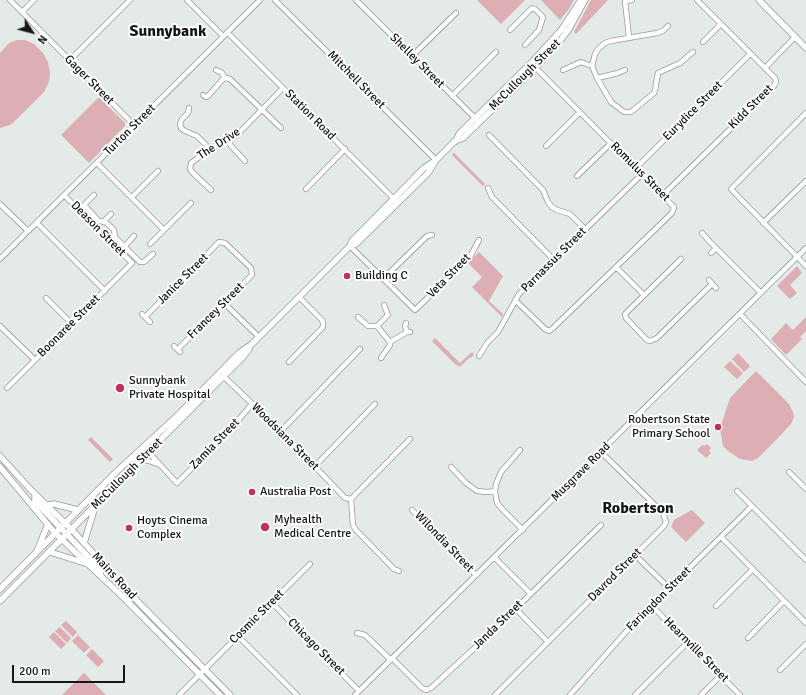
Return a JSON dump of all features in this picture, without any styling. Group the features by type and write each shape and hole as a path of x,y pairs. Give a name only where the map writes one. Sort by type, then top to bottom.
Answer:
{"main road":[{"name":"McCullough Street","path":"534,65 562,29 581,0"},
{"name":"McCullough Street","path":"0,589 129,460 242,357 252,344 350,246 352,240 428,173 436,160 456,141 459,134 477,120 559,42 569,29 585,0"},
{"path":"759,0 806,48"},
{"name":"McCullough Street","path":"0,602 147,453 222,374"},
{"name":"Mains Road","path":"0,456 35,494 72,530 142,606 230,695"},
{"name":"Mains Road","path":"0,467 55,533 220,695"},
{"path":"35,494 35,501 99,568 101,577"},
{"path":"47,505 54,504 78,510"},
{"path":"84,543 96,505"},
{"path":"37,551 48,524"},
{"path":"50,552 88,564"}],"street":[{"name":"Gager Street","path":"10,0 134,125"},
{"path":"22,12 34,0"},
{"path":"70,60 130,0"},
{"name":"Station Road","path":"187,0 283,88 396,200"},
{"name":"Turton Street","path":"0,259 260,0"},
{"name":"Mitchell Street","path":"275,0 436,160"},
{"name":"Shelley Street","path":"356,0 477,120"},
{"path":"629,37 625,1 632,0"},
{"name":"Kidd Street","path":"663,195 774,86 776,82 775,78 697,0"},
{"path":"510,30 532,8 543,17 539,30 525,45"},
{"path":"412,56 456,12"},
{"path":"703,42 721,24"},
{"path":"668,26 663,32 629,37 605,43 598,49 592,66 597,78 612,102 624,112 631,112 654,93 658,73 680,63 693,52"},
{"path":"764,68 795,37"},
{"path":"452,96 496,52"},
{"name":"Eurydice Street","path":"636,168 750,54"},
{"path":"562,70 581,62 592,66"},
{"name":"Romulus Street","path":"515,300 549,331 672,213 674,207 534,65"},
{"path":"216,70 222,73 225,78 234,83 281,128"},
{"path":"597,78 625,70"},
{"path":"203,95 206,97 208,96 225,78"},
{"name":"The Drive","path":"211,190 192,172 190,166 191,162 237,135 283,88"},
{"path":"189,108 188,113 182,119 180,124 181,128 185,132 197,136 210,150"},
{"path":"546,146 580,112"},
{"path":"806,113 731,189 806,266"},
{"path":"489,135 544,190 548,202 552,207 570,214 585,229"},
{"path":"228,140 231,146 245,161"},
{"path":"577,176 611,143"},
{"path":"306,190 345,150"},
{"path":"97,163 164,230"},
{"path":"132,197 158,171"},
{"name":"Parnassus Street","path":"479,356 487,343 498,332 519,294 642,174"},
{"path":"763,223 806,181"},
{"path":"488,188 492,196 554,260"},
{"name":"Deason Street","path":"64,195 132,263"},
{"path":"94,195 84,205 99,221 105,222 114,230 115,238 140,262 143,263 153,254"},
{"path":"150,244 191,203"},
{"path":"0,204 28,232"},
{"path":"103,222 111,214"},
{"path":"37,223 104,291"},
{"path":"702,233 762,293"},
{"path":"350,246 384,279 428,236 432,234"},
{"path":"124,247 134,236"},
{"name":"Veta Street","path":"384,279 415,310 470,257 478,240"},
{"name":"Janice Street","path":"150,322 143,315 219,242 222,242"},
{"name":"Francey Street","path":"177,349 252,275 253,272 251,268 225,243 222,242"},
{"path":"711,253 716,248"},
{"name":"Musgrave Road","path":"355,695 806,248"},
{"path":"681,259 625,314 626,318 647,340 654,340 712,284"},
{"name":"Boonaree Street","path":"7,388 132,263"},
{"path":"616,267 644,295"},
{"path":"289,362 323,327 322,320 299,297"},
{"path":"46,298 72,324"},
{"path":"224,303 259,337"},
{"path":"358,316 368,326 378,326 388,315 384,305"},
{"path":"740,314 806,382"},
{"path":"381,358 390,345 390,342 409,332 405,326 406,323"},
{"path":"378,326 390,342"},
{"path":"1,328 35,360"},
{"path":"281,432 360,349"},
{"name":"Woodsiana Street","path":"222,374 315,466 345,498 351,499"},
{"name":"Zamia Street","path":"160,465 177,483 228,432 252,404"},
{"path":"315,466 376,404"},
{"path":"399,571 394,568 356,530 353,525 351,499 410,439"},
{"path":"520,450 501,472 495,491 497,503 523,530"},
{"name":"Davrod Street","path":"495,695 664,526 665,518 663,513 601,452"},
{"path":"129,460 135,459 141,454 147,453 153,456 160,465"},
{"path":"140,460 150,461 160,465"},
{"path":"451,467 466,483 477,491 495,491"},
{"path":"790,472 806,488"},
{"path":"737,491 806,560"},
{"name":"Faringdon Street","path":"570,695 632,625 752,506"},
{"name":"Wilondia Street","path":"412,510 476,575"},
{"name":"Janda Street","path":"392,659 422,688 426,690 436,683 516,609 601,525"},
{"path":"721,537 806,623"},
{"path":"635,555 669,588"},
{"path":"494,557 531,594"},
{"name":"Cosmic Street","path":"179,695 310,564"},
{"path":"716,606 753,569"},
{"path":"748,638 784,601"},
{"name":"Chicago Street","path":"272,602 359,691"},
{"name":"Hearnville Street","path":"652,606 740,695"},
{"path":"516,609 548,642"},
{"path":"357,633 365,635 392,659"},
{"path":"238,636 297,695"},
{"path":"635,695 688,642"},
{"path":"780,670 806,644"},
{"path":"701,695 721,675"}],"shaded area":[{"path":"477,0 525,0 501,24"},
{"path":"541,0 574,0 560,20"},
{"path":"591,0 608,0 576,34 574,32"},
{"path":"17,40 25,40 34,44 43,53 48,62 50,73 49,82 44,92 17,119 10,125 0,128 0,53 9,43"},
{"path":"99,97 125,123 125,126 89,163 61,135"},
{"path":"454,153 485,184 483,186 452,155"},
{"path":"479,252 503,276 489,301 503,314 502,317 472,287 482,277 468,263"},
{"path":"797,266 802,273 790,285 797,293 790,299 777,286"},
{"path":"806,317 806,331 800,337 802,339 786,355 771,339 786,323 793,330"},
{"path":"435,338 460,363 472,352 474,354 460,367 455,364 432,341"},
{"path":"738,353 750,366 744,372 732,359"},
{"path":"730,361 743,373 737,379 724,367"},
{"path":"756,371 789,404 794,417 791,424 778,438 758,458 752,461 740,459 723,446 720,428 730,398"},
{"path":"91,437 113,459 110,462 88,440"},
{"path":"707,444 711,448 709,451 711,453 706,458 697,450 702,445 704,446"},
{"path":"692,510 705,523 686,542 671,527 674,520"},
{"path":"66,621 77,632 73,637 61,625"},
{"path":"60,627 71,638 67,643 55,631"},
{"path":"54,632 66,644 61,649 49,637"},
{"path":"78,635 90,647 84,653 72,641"},
{"path":"92,649 104,661 98,667 86,655"},
{"path":"84,673 106,695 62,695"}],"place":[{"name":"Building C","path":"347,276"},
{"name":"Sunnybank Private Hospital","path":"120,388"},
{"name":"Robertson State Primary School","path":"718,427"},
{"name":"Australia Post","path":"252,492"},
{"name":"Myhealth Medical Centre","path":"265,527"},
{"name":"Hoyts Cinema Complex","path":"129,528"}],"district":[{"name":"Sunnybank","path":"168,32"},
{"name":"Robertson","path":"638,509"}]}
